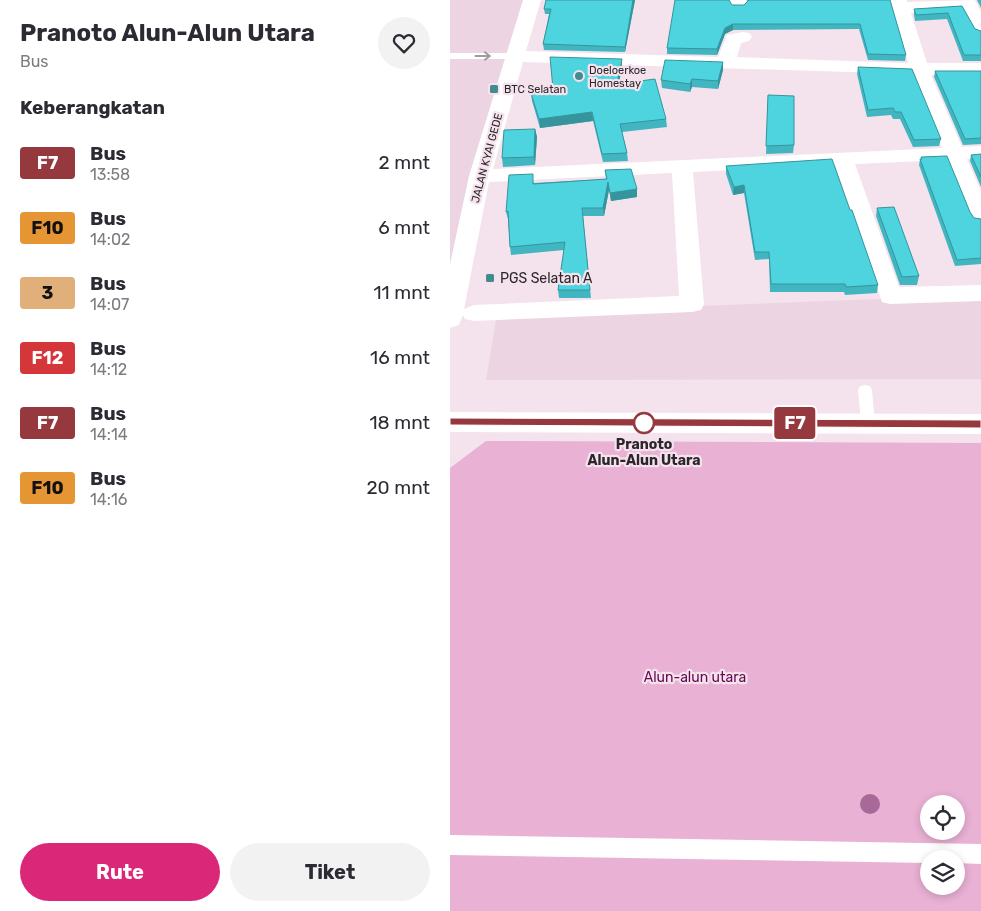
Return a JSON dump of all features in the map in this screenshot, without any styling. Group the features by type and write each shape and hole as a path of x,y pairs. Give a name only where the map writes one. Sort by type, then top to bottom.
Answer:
{"street":[{"name":"JALAN KYAI GEDE","path":"450,319 480,176 532,0"},
{"path":"981,30 967,2 899,4 920,69 981,217"},
{"path":"726,63 731,42 733,39 743,37"},
{"path":"516,56 920,69 981,69"},
{"path":"480,176 981,152"},
{"path":"844,158 890,296 981,293"},
{"path":"474,313 692,304 682,166"},
{"path":"450,422 981,424"}],"lane":[{"path":"450,56 516,56"},
{"path":"865,390 868,423"},
{"path":"450,845 981,854"}],"shaded area":[{"path":"450,0 524,0 450,269"},
{"path":"981,295 981,379 486,380 497,314"}],"green space":[{"name":"Alun-alun utara","path":"486,441 981,443 981,911 450,911 450,468"}],"building":[{"path":"546,0 633,0 625,47 543,44 551,9 544,9"},
{"path":"675,0 729,0 732,5 744,5 749,0 890,0 906,55 868,54 860,24 733,24 725,28 717,49 667,48"},
{"path":"962,6 975,29 981,31 981,55 964,55 948,13 916,15 914,9"},
{"path":"550,57 622,59 617,84 655,79 666,119 620,124 627,153 602,154 592,112 539,119 531,93 553,89"},
{"path":"665,60 723,62 718,81 692,79 690,84 661,80"},
{"path":"858,67 912,69 941,139 914,140 901,112 895,112 893,108 868,110"},
{"path":"935,71 981,71 981,138 965,139"},
{"path":"768,95 794,96 794,145 766,146"},
{"path":"535,129 534,157 502,158 504,130"},
{"path":"981,154 981,177 971,155"},
{"path":"947,156 970,212 974,218 981,219 981,258 957,260 920,159 922,159 921,157"},
{"path":"832,159 878,285 846,287 845,284 771,284 769,252 755,252 744,185 734,187 726,166"},
{"path":"631,169 637,189 610,193 608,182 603,208 582,208 590,290 558,290 565,242 510,247 508,211 506,212 509,175 533,174 533,184 607,179 605,170"},
{"path":"894,207 919,276 902,277 877,208"}],"bus line":[{"name":"F7","path":"450,422 981,424"}],"place":[{"name":"Doeloerkoe Homestay","path":"579,76"},
{"name":"BTC Selatan","path":"494,89"},
{"name":"PGS Selatan A","path":"490,278"},
{"name":"Pranoto Alun-Alun Utara","path":"644,423"}]}
